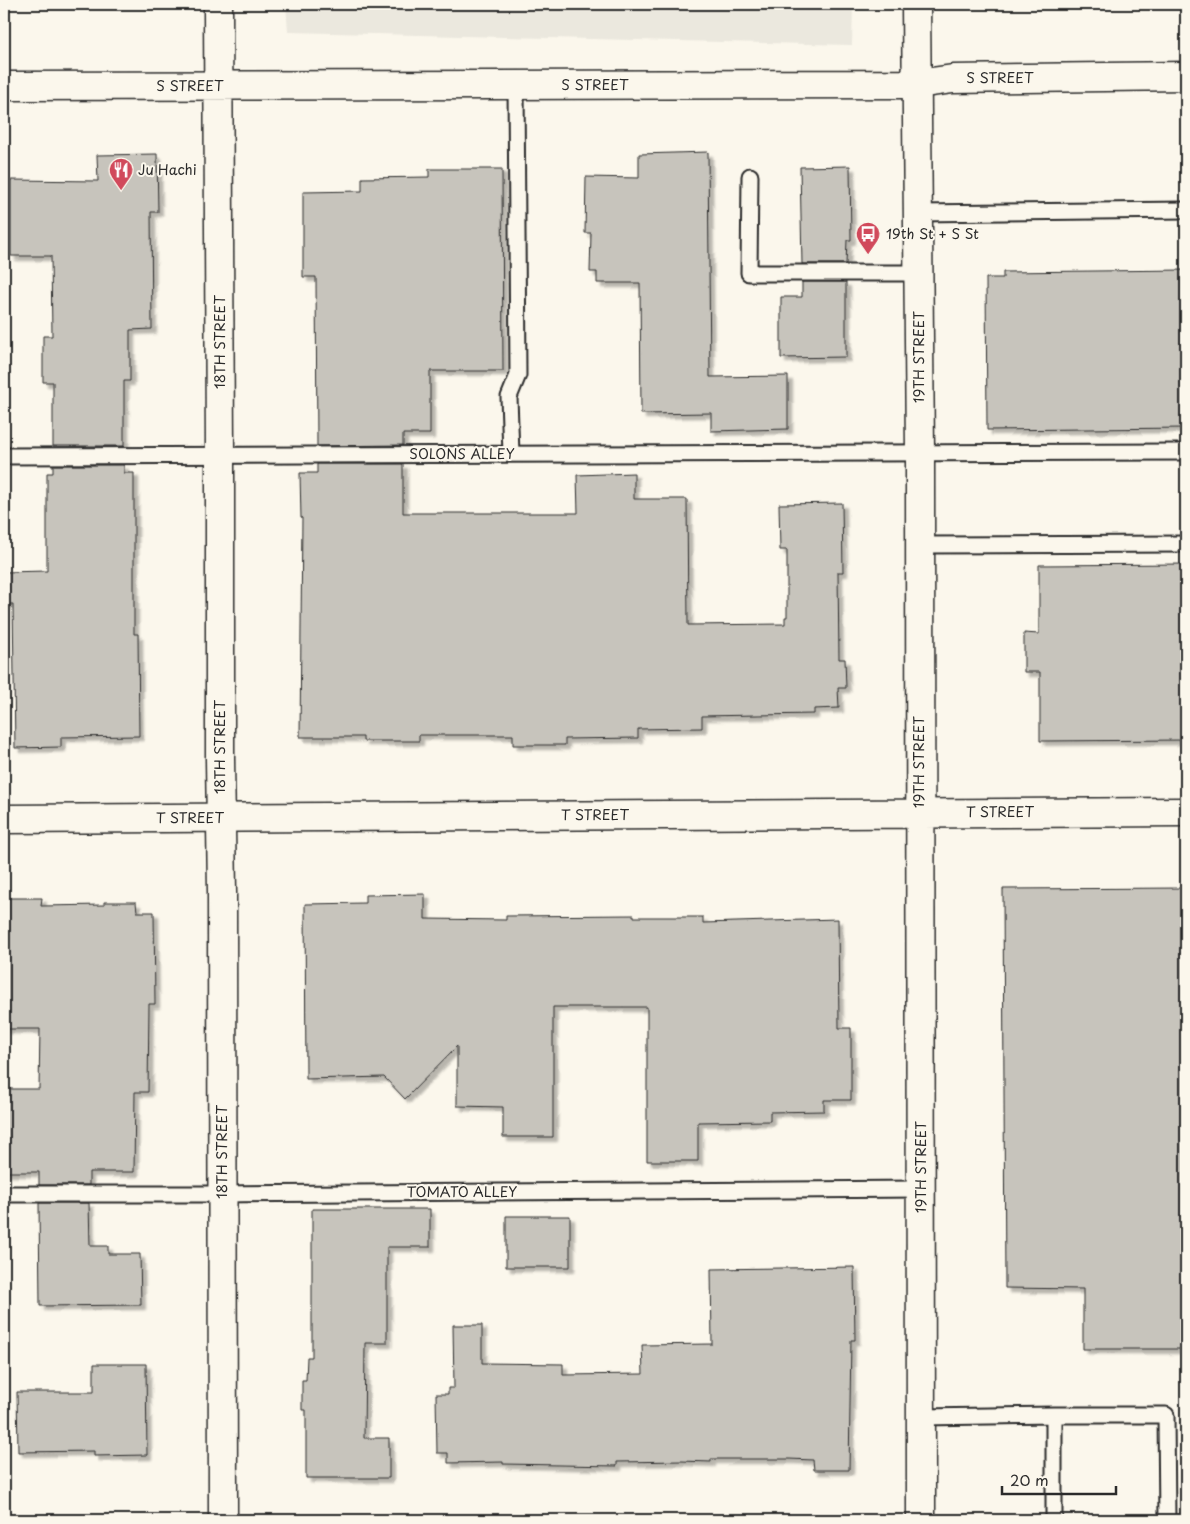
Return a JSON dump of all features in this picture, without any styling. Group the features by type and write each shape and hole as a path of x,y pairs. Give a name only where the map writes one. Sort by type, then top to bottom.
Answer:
{"street":[{"name":"18TH STREET","path":"218,4 223,1520"},
{"name":"19TH STREET","path":"916,4 920,452 921,1520"},
{"name":"S STREET","path":"4,86 916,84 953,78 1186,76"},
{"name":"T STREET","path":"4,819 919,812 1186,812"}],"lane":[{"path":"511,454 509,397 518,375 516,84"},
{"path":"750,176 749,273 918,273"},
{"path":"918,213 1186,210"},
{"name":"SOLONS ALLEY","path":"4,456 1186,452"},
{"path":"920,545 1186,544"},
{"name":"TOMATO ALLEY","path":"4,1194 921,1189"},
{"path":"1054,1415 1054,1520"},
{"path":"921,1417 1166,1415 1167,1520"}],"shaded area":[{"path":"286,4 853,4 852,45 288,32"}],"building":[{"path":"708,152 710,377 788,376 788,429 711,431 711,413 641,414 640,283 597,283 597,272 590,272 591,233 585,233 586,177 639,178 639,154"},
{"path":"157,154 158,212 151,212 152,329 130,330 130,381 124,381 124,446 53,446 53,382 43,382 43,336 52,336 51,256 11,256 11,180 98,181 97,155"},
{"path":"850,166 851,240 847,240 846,264 802,264 800,167"},
{"path":"429,169 502,169 503,371 430,371 430,434 403,434 403,445 317,446 316,277 303,277 303,192 362,191 362,178 429,177"},
{"path":"1186,270 1186,428 987,430 986,278 1003,278 1003,272"},
{"path":"802,282 846,282 846,357 781,358 781,297 802,297"},
{"path":"317,464 403,464 403,513 578,513 577,475 634,473 634,499 687,499 688,625 785,624 785,617 787,617 787,550 780,550 779,504 842,503 843,572 838,572 839,659 845,659 846,688 838,688 839,708 814,709 814,714 702,716 702,728 638,729 638,738 565,739 565,745 513,745 513,735 419,735 419,741 363,741 363,737 300,737 302,518 300,473 317,473"},
{"path":"53,465 124,465 124,473 134,473 134,634 138,634 139,736 61,737 61,747 15,748 13,604 4,604 4,572 47,571 47,473 53,473"},
{"path":"1186,564 1186,740 1040,741 1040,672 1024,672 1024,633 1039,634 1039,565"},
{"path":"1186,888 1186,1349 1083,1349 1083,1289 1005,1288 1003,889"},
{"path":"425,894 425,919 506,920 506,916 634,915 634,917 703,917 703,923 838,919 839,1028 851,1028 851,1100 824,1100 824,1111 770,1112 770,1121 698,1122 698,1161 647,1161 647,1007 553,1007 553,1137 503,1137 503,1107 457,1106 457,1046 405,1099 384,1077 306,1079 305,904 365,903 365,895"},
{"path":"4,898 42,898 41,906 104,905 104,902 136,902 137,912 154,912 155,1004 149,1004 148,1092 135,1092 134,1172 89,1172 89,1185 39,1185 39,1172 4,1172 4,1089 39,1089 40,1029 4,1029"},
{"path":"39,1203 89,1203 90,1246 108,1246 108,1254 140,1254 141,1305 40,1306"},
{"path":"312,1209 430,1209 430,1247 387,1247 387,1343 365,1343 364,1438 389,1438 389,1478 306,1478 306,1410 302,1410 302,1380 306,1380 307,1357 312,1357"},
{"path":"506,1216 570,1216 570,1267 506,1267"},
{"path":"854,1267 855,1340 851,1340 849,1470 814,1470 813,1460 789,1459 711,1459 711,1462 617,1462 617,1466 503,1464 503,1462 448,1463 448,1453 437,1453 436,1394 448,1394 448,1388 454,1388 453,1325 482,1325 482,1363 563,1364 563,1375 643,1374 642,1345 712,1344 711,1269"},
{"path":"94,1364 146,1364 147,1455 94,1456 94,1451 18,1452 17,1392 94,1392"}],"place":[{"name":"Ju Hachi","path":"121,191"},
{"name":"19th St + S St","path":"868,255"}]}
